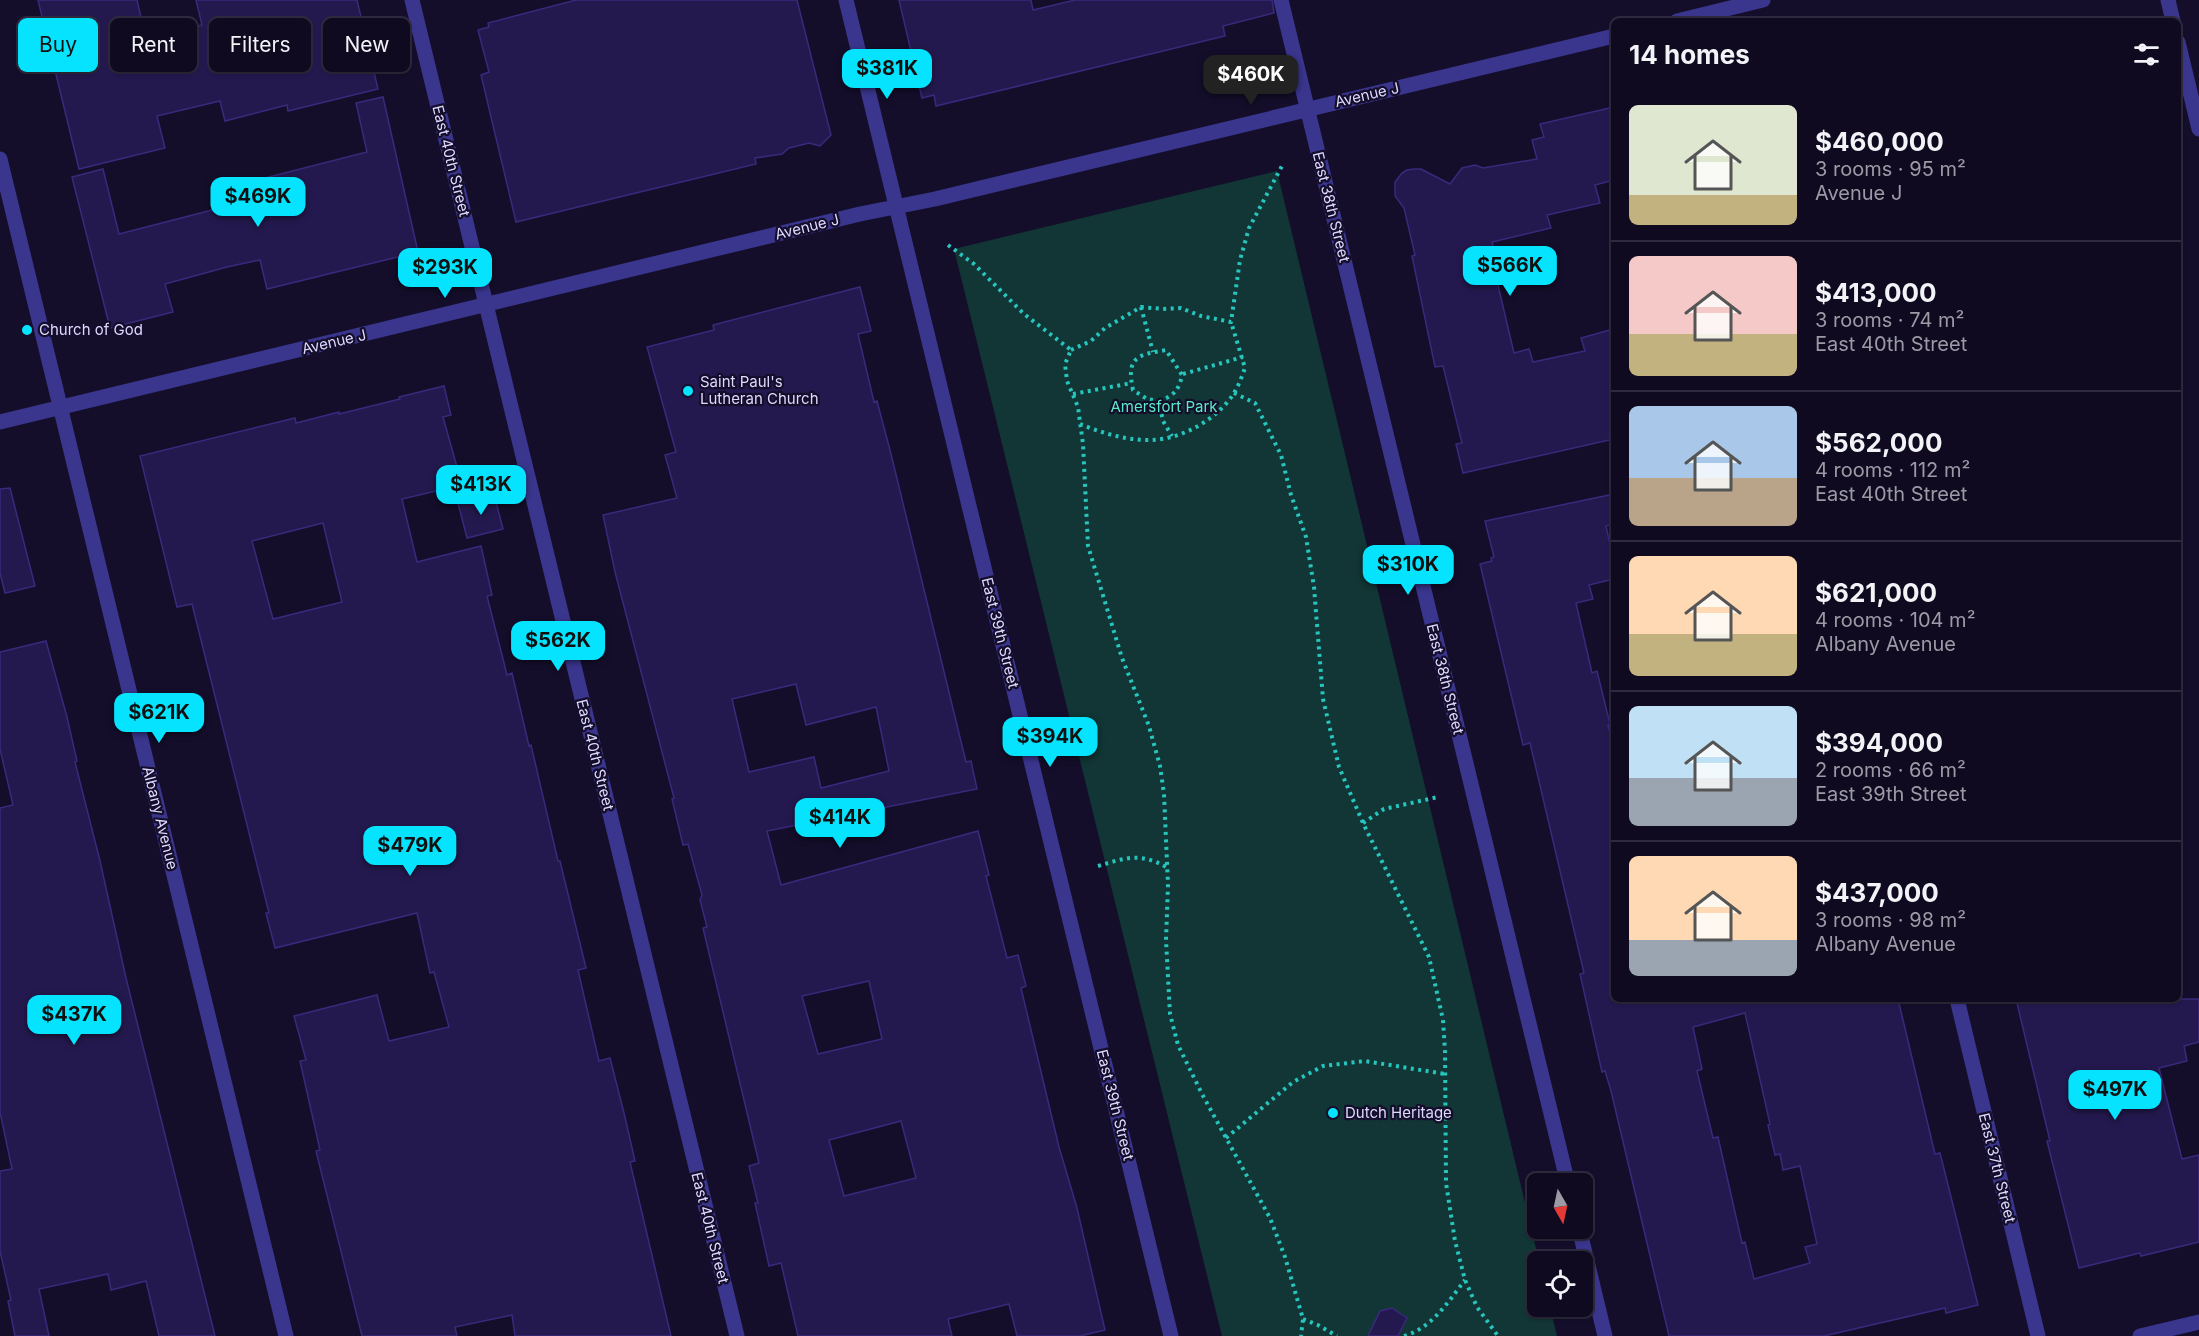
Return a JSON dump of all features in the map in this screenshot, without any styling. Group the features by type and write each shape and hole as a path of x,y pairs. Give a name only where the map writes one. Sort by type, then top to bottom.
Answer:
{"street":[{"name":"East 40th Street","path":"412,0 736,1336"},
{"name":"East 39th Street","path":"846,0 1171,1336"},
{"name":"East 38th Street","path":"1281,0 1565,1173"},
{"path":"1689,18 1763,0"},
{"path":"2168,0 2172,18"},
{"name":"Avenue J","path":"0,423 848,217 896,209 1611,37"},
{"path":"2181,54 2199,129"},
{"name":"Albany Avenue","path":"0,159 286,1336"},
{"name":"East 37th Street","path":"1957,1002 2038,1336"},
{"path":"1582,1239 1605,1336"},
{"path":"2140,1336 2199,1322"}],"path":[{"path":"1080,424 1099,432 1153,440 1187,431 1204,422 1221,409 1234,393 1245,368 1231,322 1240,260 1249,228 1283,164"},
{"path":"948,245 974,264 1024,314 1071,350"},
{"path":"1231,322 1202,316 1181,308 1141,307 1105,328 1091,341 1071,350 1065,364 1067,381 1078,407 1083,444 1088,546 1122,657 1149,726 1160,766 1164,794 1168,885 1166,940 1170,1014 1178,1045 1270,1218 1285,1257 1303,1319 1301,1336"},
{"path":"1141,307 1153,352"},
{"path":"1166,350 1182,375 1180,387 1171,397 1159,401 1147,399 1133,390 1132,383 1133,362 1142,354 1153,352 1166,350"},
{"path":"1182,375 1243,357"},
{"path":"1073,394 1132,383"},
{"path":"1234,393 1255,403 1281,455 1291,495 1306,537 1314,587 1325,712 1339,767 1363,823 1429,957 1443,1020 1446,1074 1446,1184 1455,1241 1465,1280 1476,1307 1498,1336"},
{"path":"1159,401 1162,421 1172,436"},
{"path":"1363,823 1384,809 1438,797"},
{"path":"1098,866 1128,858 1151,858 1167,867"},
{"path":"1226,1138 1293,1082 1323,1066 1365,1061 1446,1074"},
{"path":"1404,1336 1413,1334 1436,1317 1465,1280"},
{"path":"1303,1319 1337,1336"}],"green space":[{"name":"Amersfort Park","path":"1277,171 1527,1211 1527,1239 1534,1239 1537,1251 1527,1251 1527,1317 1552,1317 1557,1336 1222,1336 954,249"}],"building":[{"path":"38,0 137,0 141,18 110,18 110,72 197,72 197,26 202,25 196,0 357,0 361,18 323,18 323,72 374,72 378,89 288,111 287,105 225,121 220,101 157,116 165,148 79,169 55,72 98,72 98,18 42,18"},
{"path":"576,0 797,0 831,135 820,146 809,143 789,148 782,154 755,158 756,164 516,222 481,75 489,72 478,30 489,27 488,23"},
{"path":"899,0 1031,0 1033,10 1075,0 1272,0 1274,13 1223,26 1225,36 936,106 934,95 922,98"},
{"path":"383,97 418,252 267,289 260,260 227,267 165,284 173,312 110,328 72,177 103,169 119,234 245,201 241,184 367,152 356,103"},
{"path":"1611,108 1611,181 1595,185 1600,203 1547,215 1551,228 1492,242 1501,280 1497,281 1514,353 1529,349 1533,362 1585,351 1581,338 1610,330 1611,440 1463,473 1456,444 1462,443 1443,366 1435,367 1412,256 1415,255 1404,208 1395,196 1395,182 1407,170 1421,169 1450,184 1462,168 1475,165 1483,168 1537,159 1532,140 1544,137 1540,124"},
{"path":"860,287 871,331 858,334 874,402 877,401 891,454 966,762 971,761 977,789 767,831 781,885 978,831 989,875 986,876 1007,958 1018,955 1026,986 1021,988 1059,1147 1077,1208 1105,1330 1080,1336 1017,1336 1009,1304 948,1319 952,1336 798,1336 781,1263 769,1266 749,1166 759,1163 703,928 707,927 700,900 702,895 688,844 683,845 672,799 674,798 615,572 603,515 677,498 665,455 676,452 647,347 714,330 713,325","holes":["796,684 806,725 876,707 889,771 821,788 814,757 749,772 732,699","869,981 882,1039 818,1054 802,996","901,1121 916,1178 844,1196 829,1140"]},
{"path":"444,386 451,415 443,417 462,485 402,499 417,562 481,546 492,595 487,596 507,675 512,673 586,968 578,970 599,1061 610,1058 624,1113 635,1161 630,1162 671,1336 515,1336 512,1315 455,1327 457,1336 362,1336 316,1151 320,1150 300,1061 306,1060 294,1016 377,995 389,1041 449,1027 434,972 430,973 417,913 275,948 266,913 269,913 192,604 177,607 140,456 295,418 296,423 339,412 339,414 400,399 399,397","holes":["323,523 342,602 273,619 252,541"]},
{"path":"10,488 35,586 5,593 0,573 0,489"},
{"path":"494,494 503,529 467,538 458,503"},
{"path":"1611,495 1611,525 1606,526 1611,549 1611,580 1589,585 1593,599 1576,603 1592,673 1597,671 1610,724 1608,725 1611,738 1611,1002 1899,1002 1935,1154 1940,1153 1978,1305 1946,1313 1945,1308 1824,1336 1669,1336 1611,1091 1605,1071 1602,1072 1580,974 1584,973 1530,743 1523,745 1480,564 1492,561 1491,558 1494,557 1485,521","holes":["1745,1013 1770,1124 1768,1125 1775,1155 1780,1154 1783,1170 1800,1166 1817,1244 1805,1247 1810,1263 1754,1279 1745,1242 1742,1243 1718,1137 1713,1138 1697,1071 1702,1069 1693,1027"]},
{"path":"46,641 67,717 77,761 75,762 126,978 215,1336 159,1336 146,1281 111,1290 108,1274 39,1289 49,1336 15,1336 8,1301 11,1300 0,1251 0,1171 12,1169 0,1112 0,808 13,805 0,749 0,652"},
{"path":"2181,999 2199,999 2199,1042 2184,1046 2187,1061 2159,1068 2182,1159 2199,1155 2199,1242 2079,1268 2047,1141 2050,1141 2017,1002 2181,1002"},
{"path":"1392,1308 1407,1318 1398,1336 1368,1336 1380,1311"}],"place":[{"name":"Church of God","path":"27,330"},
{"name":"Saint Paul's Lutheran Church","path":"688,391"},
{"name":"Dutch Heritage","path":"1333,1113"}]}
